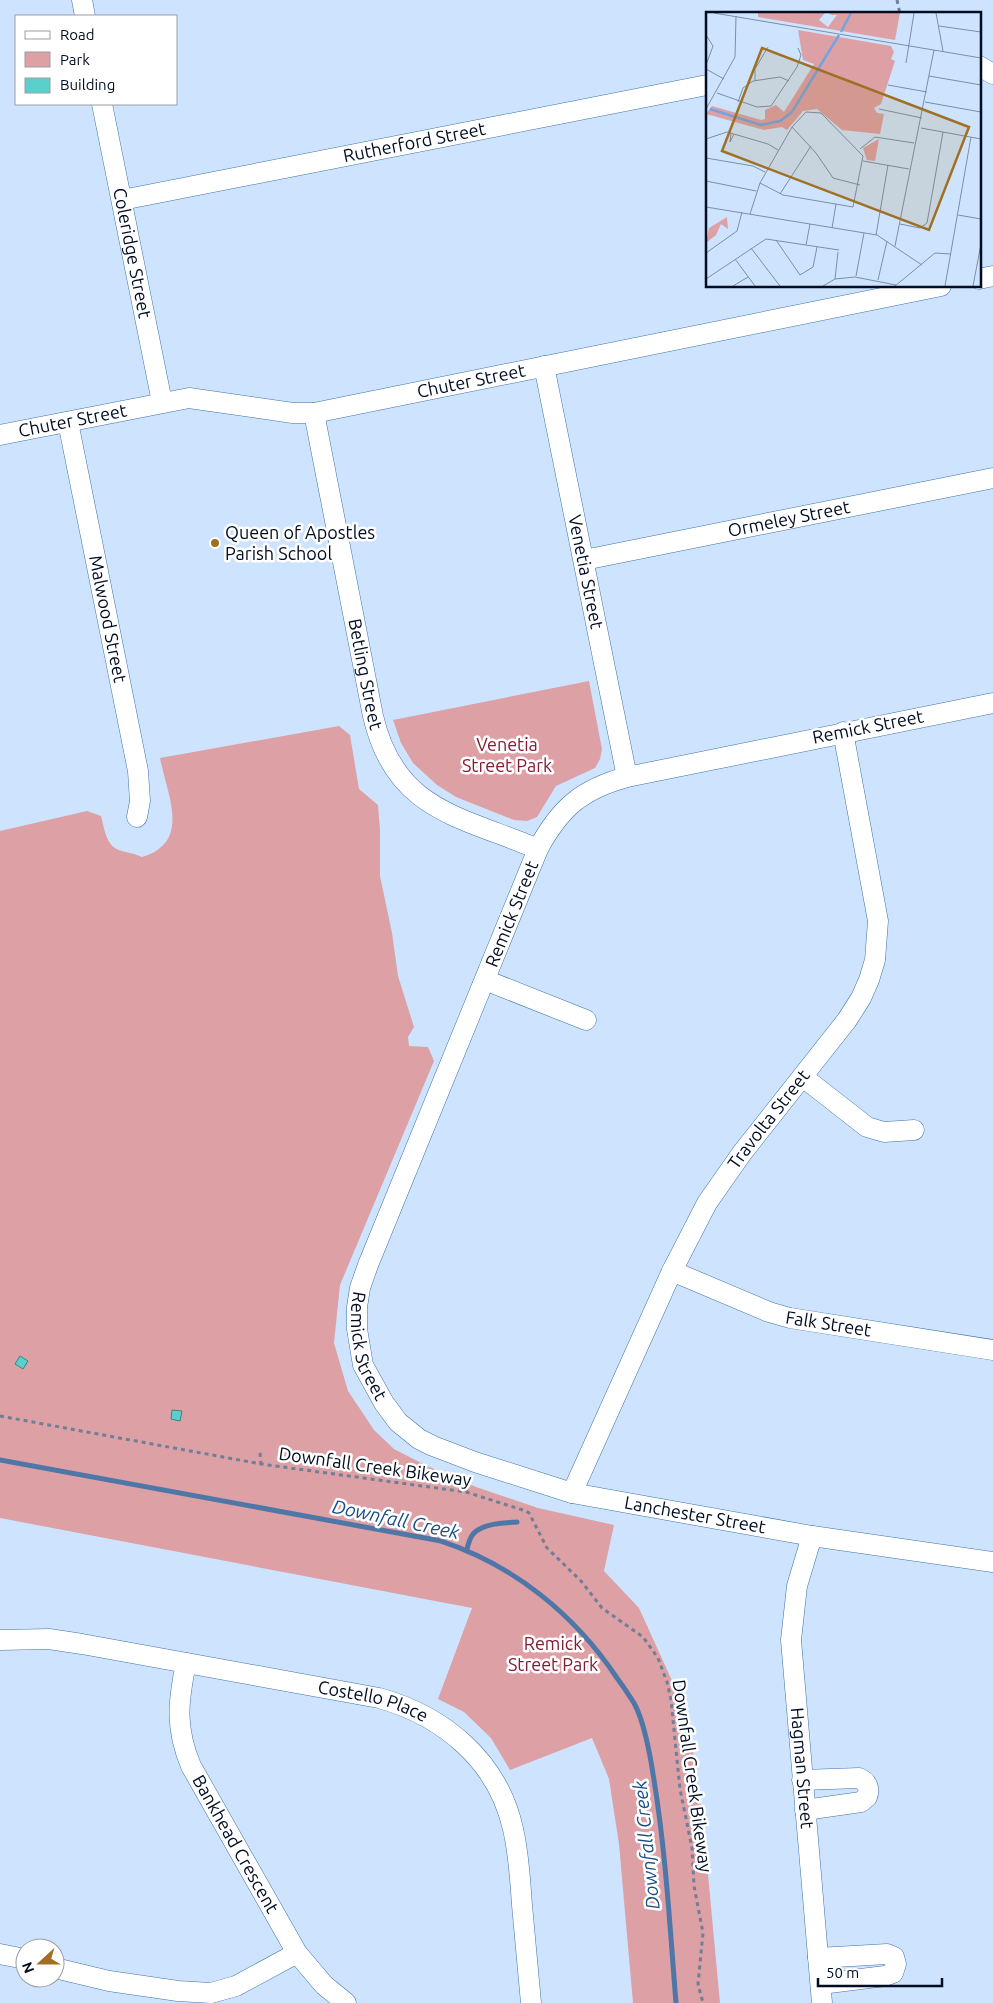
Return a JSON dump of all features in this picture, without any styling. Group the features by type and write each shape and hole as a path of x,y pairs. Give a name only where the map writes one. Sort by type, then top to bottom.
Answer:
{"street":[{"path":"82,0 85,15"},
{"path":"980,67 993,74"},
{"name":"Rutherford Street","path":"122,200 706,85"},
{"name":"Coleridge Street","path":"102,105 162,402"},
{"path":"980,279 993,276"},
{"name":"Chuter Street","path":"0,436 162,402 196,398 293,413 314,413 931,288"},
{"name":"Venetia Street","path":"544,366 627,777"},
{"name":"Betling Street","path":"314,413 373,716 380,742 389,761 410,788 433,806 538,849"},
{"name":"Malwood Street","path":"68,422 138,772 140,801 137,817"},
{"name":"Ormeley Street","path":"584,560 993,478"},
{"name":"Remick Street","path":"408,1431 398,1422 384,1403 363,1365 356,1329 358,1297 368,1265 538,849 556,820 572,802 596,786 627,777 993,703"},
{"name":"Travolta Street","path":"572,1493 672,1271 698,1219 724,1177 847,1020 861,998 869,980 878,938 878,921 842,732"},
{"path":"485,980 586,1020"},
{"path":"803,1077 867,1127 884,1132 914,1130"},
{"name":"Falk Street","path":"672,1271 768,1312 783,1316 846,1328 993,1350"},
{"name":"Lanchester Street","path":"408,1431 433,1446 454,1455 572,1493 812,1536 993,1562"},
{"name":"Hagman Street","path":"812,1536 797,1586 791,1640 821,1993"},
{"name":"Costello Place","path":"0,1640 49,1640 379,1698 403,1705 442,1725 472,1752 496,1784 508,1811 517,1853 532,2003"},
{"name":"Bankhead Crescent","path":"186,1664 179,1700 178,1718 186,1754 297,1953 324,1985 346,2003"},
{"path":"802,1780 859,1778 866,1783 869,1790 867,1798 860,1802 805,1810"},
{"path":"65,1970 109,1981 178,1991 211,1993 236,1986 297,1953"},
{"path":"0,1954 15,1957"},
{"path":"818,1958 887,1954 894,1957 896,1964 895,1971 890,1975 821,1993"}],"path":[{"name":"Downfall Creek Bikeway","path":"0,1416 261,1464 466,1492 526,1511 534,1520 546,1548 581,1581 602,1608 643,1637 658,1658 667,1682 671,1700 680,1789 692,1848 694,1886 703,1933 698,1984 703,2003"},
{"path":"260,1453 261,1464"}],"green space":[{"name":"Venetia Street Park","path":"589,681 602,749 600,759 595,768 556,786 537,817 527,821 514,820 456,797 437,785 413,763 401,743 393,720"},
{"name":"Remick Street Park","path":"339,726 350,735 359,789 378,805 380,876 392,933 398,976 414,1027 408,1037 409,1046 428,1047 434,1061 340,1285 334,1343 348,1391 374,1430 394,1449 425,1465 476,1487 538,1508 614,1525 604,1571 639,1608 688,1716 703,1821 720,2003 633,2003 619,1844 609,1779 592,1738 510,1770 491,1738 464,1712 438,1699 472,1608 0,1518 0,831 87,811 101,816 106,836 111,845 122,851 142,857 157,850 167,840 172,829 171,802 160,758"}],"building":[{"path":"20,1356 28,1361 23,1369 15,1364"},
{"path":"172,1410 182,1411 180,1421 171,1419"}],"waterway":[{"name":"Downfall Creek","path":"0,1460 441,1541 468,1551 493,1564 518,1578 541,1595 582,1633 600,1655 634,1703 641,1720 651,1762 662,1836 676,2003"},
{"path":"467,1549 470,1539 477,1530 494,1524 517,1522"}],"place":[{"name":"Queen of Apostles Parish School","path":"215,543"}]}
